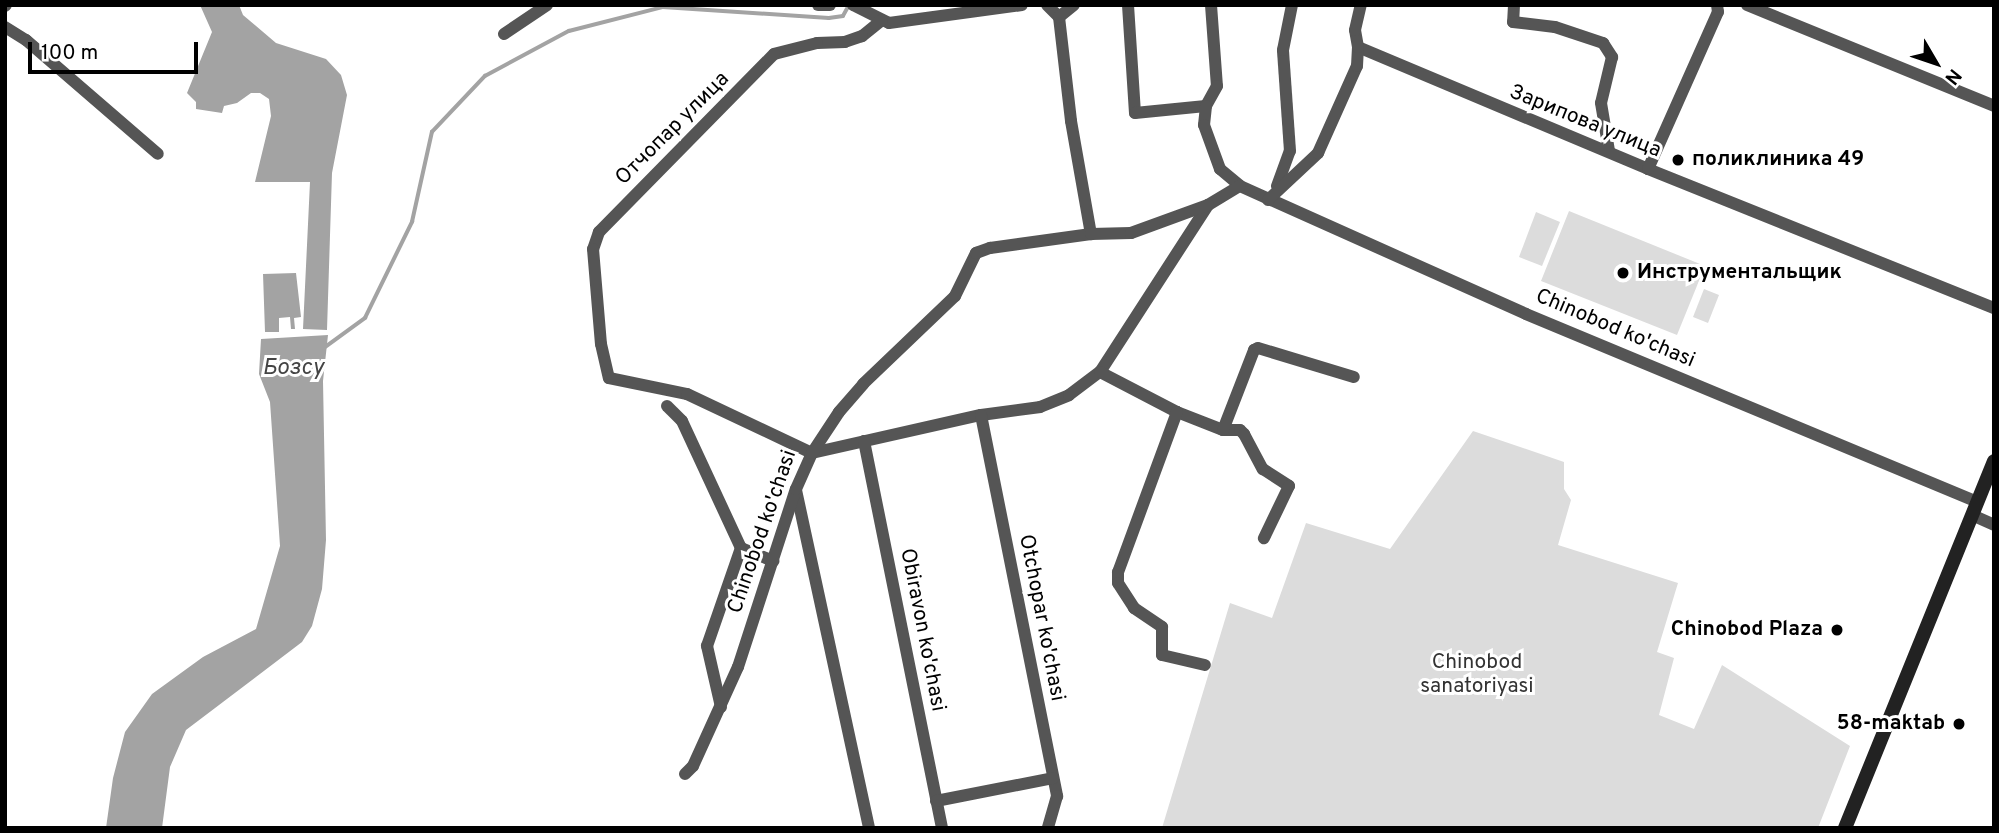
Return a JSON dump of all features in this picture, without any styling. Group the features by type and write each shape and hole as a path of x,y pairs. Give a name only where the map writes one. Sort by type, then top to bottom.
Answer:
{"main road":[{"path":"1844,828 1994,461"}],"street":[{"path":"504,34 547,5"},
{"path":"818,5 830,5"},
{"path":"856,7 889,23 1022,5"},
{"path":"1047,5 1059,17 1071,121 1091,234"},
{"path":"1059,17 1074,5"},
{"path":"1128,5 1135,113 1206,106 1217,86 1211,5"},
{"path":"1268,200 1283,177 1290,151 1283,50 1292,5"},
{"path":"1268,200 1318,153 1357,66 1359,47 1355,30 1361,5"},
{"path":"1514,5 1513,22 1555,27 1603,43 1612,57 1601,103 1609,151"},
{"path":"1648,169 1718,12 1717,5"},
{"path":"1747,5 1994,106"},
{"name":"Отчопар улица","path":"812,453 687,394 609,378 601,344 593,249 598,232 774,54 817,43 845,42 862,36 882,20"},
{"path":"5,27 26,40 159,155"},
{"name":"Зарипова улица","path":"1359,47 1648,169 1994,309"},
{"name":"Chinobod ko'chasi","path":"1206,106 1203,125 1210,148 1220,169 1240,186 1974,509 1994,525"},
{"path":"812,453 981,415 1041,407 1069,395 1100,372 1208,205 1240,186"},
{"name":"Chinobod ko'chasi","path":"685,774 693,766 738,667 796,489 812,453 839,412 863,384 955,296 980,250 1091,234 1130,233 1208,205"},
{"path":"1223,430 1254,350 1258,348 1354,377"},
{"path":"1100,372 1177,412 1223,430 1240,430 1264,469 1289,486 1264,538"},
{"path":"667,406 682,421 741,548 774,561"},
{"path":"1177,412 1118,572 1118,583 1134,608 1162,627 1162,654 1205,665"},
{"name":"Otchopar ko'chasi","path":"981,415 1057,796 1048,828"},
{"name":"Obiravon ko'chasi","path":"864,441 942,828"},
{"path":"796,489 869,828"},
{"path":"721,707 707,646 741,548"},
{"path":"936,801 1054,778"}],"green space":[{"name":"Инструментальщик","path":"1569,211 1705,266 1677,335 1541,281"},
{"path":"1536,212 1560,222 1542,266 1519,257"},
{"path":"1704,289 1719,295 1708,323 1693,317"},
{"name":"Chinobod sanatoriyasi","path":"1473,431 1564,462 1564,489 1571,500 1558,545 1678,583 1657,652 1674,658 1659,715 1694,729 1722,665 1850,746 1818,828 1162,828 1230,603 1272,618 1306,523 1390,549"}],"water":[{"name":"Бозсу","path":"200,5 239,5 243,15 276,43 326,59 341,75 347,95 332,173 327,330 303,329 310,182 255,182 271,116 269,99 260,93 251,93 237,103 224,106 222,113 196,109 196,102 187,93 212,32"},
{"name":"Бозсу","path":"296,273 301,317 294,318 295,329 291,329 290,317 279,318 279,332 265,332 263,274"},
{"name":"Бозсу","path":"328,335 323,381 326,540 322,589 312,626 302,642 186,730 170,767 162,828 106,828 113,778 125,732 152,694 203,657 256,629 280,546 270,402 259,374 261,339"}],"waterway":[{"path":"324,348 365,318 412,222 432,132 485,76 569,31 663,7 829,18 843,16 849,5"}],"place":[{"name":"поликлиника 49","path":"1678,160"},
{"name":"Инструментальщик","path":"1623,273"},
{"name":"Chinobod Plaza","path":"1837,630"},
{"name":"58-maktab","path":"1959,724"}]}
